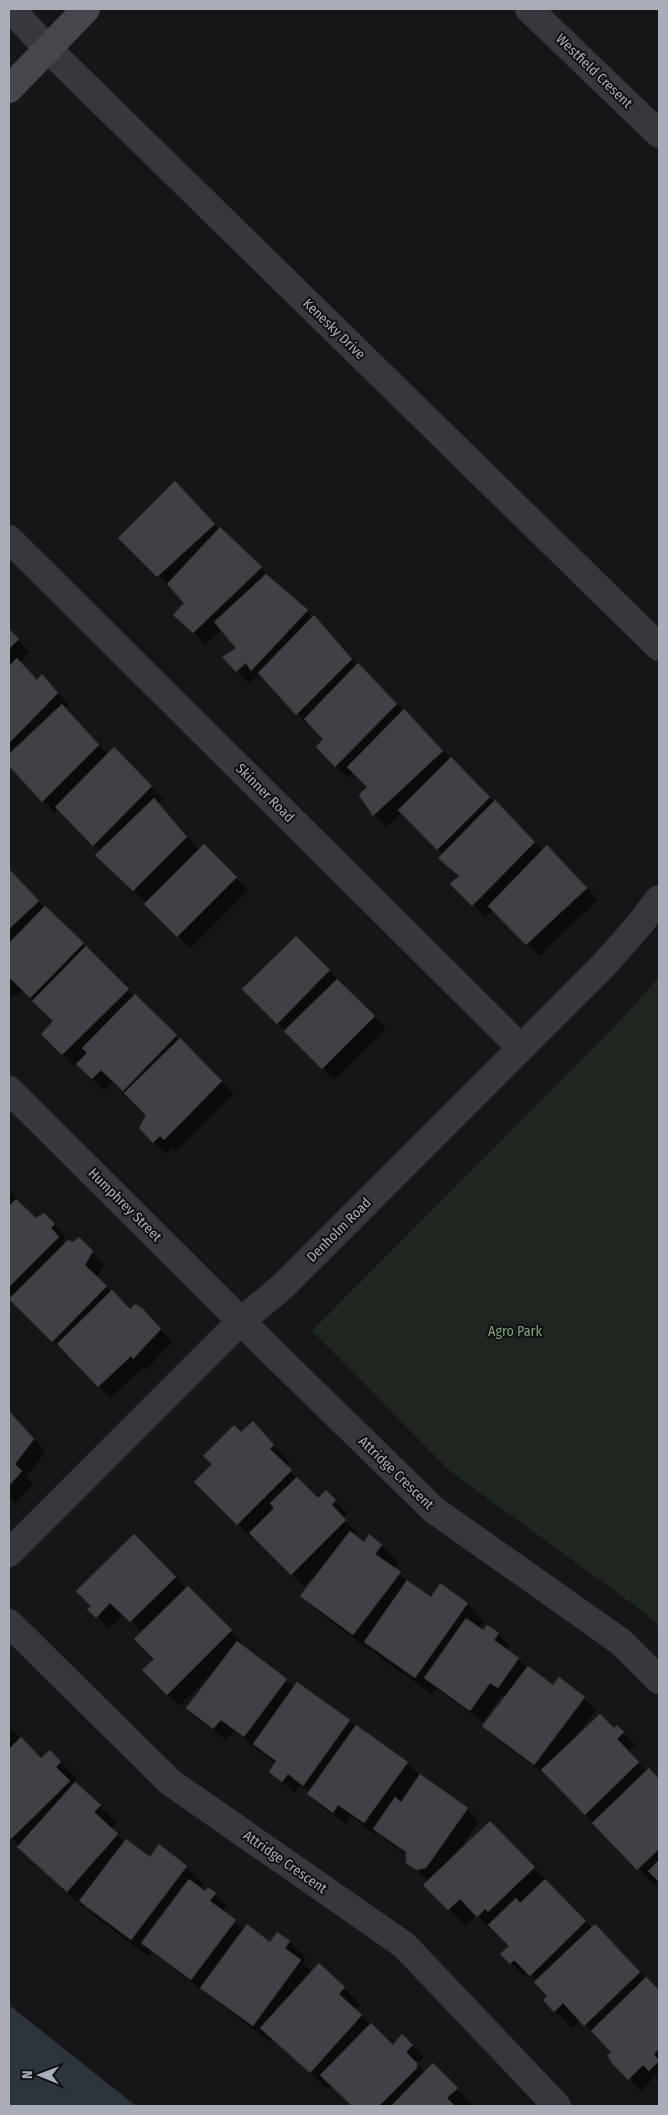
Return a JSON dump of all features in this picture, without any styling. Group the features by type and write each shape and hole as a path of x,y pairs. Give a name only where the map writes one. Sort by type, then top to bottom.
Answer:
{"street":[{"name":"Kenesky Drive","path":"11,9 47,48 659,647"},
{"path":"9,89 86,9"},
{"name":"Westfield Cresent","path":"529,9 659,134"},
{"name":"Skinner Road","path":"9,539 520,1047"},
{"name":"Denholm Road","path":"9,1553 241,1321 282,1288 520,1047 603,966 640,924 659,898"},
{"name":"Humphrey Street","path":"9,1090 241,1321"},
{"name":"Attridge Crescent","path":"241,1321 434,1510 621,1642 659,1680"},
{"name":"Attridge Crescent","path":"9,1624 170,1782 404,1945 557,2106"}],"green space":[{"name":"Agro Park","path":"659,977 659,1626 641,1610 450,1471 312,1331 619,1022"}],"shaded area":[{"path":"9,2005 136,2106 9,2106"}],"building":[{"path":"175,481 215,524 157,577 118,538"},
{"path":"220,527 262,567 193,633 173,615 184,603 167,584"},
{"path":"266,574 308,610 251,671 246,663 236,672 222,657 236,648 214,622"},
{"path":"314,615 352,659 296,715 258,673"},
{"path":"9,629 19,639 9,649"},
{"path":"17,658 37,680 42,674 58,693 9,743 9,666"},
{"path":"358,663 397,704 335,767 316,747 323,739 304,719"},
{"path":"62,704 99,745 42,802 9,766 9,754"},
{"path":"404,709 443,751 373,816 359,795 367,787 347,767"},
{"path":"114,747 152,786 93,846 55,807"},
{"path":"451,757 490,797 437,850 398,810"},
{"path":"154,798 187,837 133,891 95,855"},
{"path":"495,800 535,842 472,906 450,884 459,876 438,858"},
{"path":"204,844 237,877 177,937 144,904"},
{"path":"547,845 587,888 526,945 488,906"},
{"path":"9,869 39,901 9,929"},
{"path":"45,906 84,943 30,998 11,979 9,980 9,943"},
{"path":"296,936 330,970 277,1024 242,989"},
{"path":"86,946 129,989 62,1055 41,1034 53,1021 32,1001"},
{"path":"337,979 375,1016 322,1069 284,1031"},
{"path":"135,994 177,1035 123,1091 101,1070 92,1079 76,1064 87,1053 82,1048"},
{"path":"180,1038 222,1081 164,1140 160,1136 153,1143 139,1128 146,1115 124,1093"},
{"path":"16,1199 36,1218 44,1213 55,1224 51,1228 59,1237 9,1287 9,1206"},
{"path":"79,1237 93,1251 85,1265 107,1286 52,1342 9,1299 68,1240 73,1242"},
{"path":"112,1290 130,1309 135,1304 142,1308 161,1329 133,1359 131,1356 98,1387 57,1344"},
{"path":"9,1411 34,1439 15,1464 22,1471 9,1486"},
{"path":"253,1421 274,1445 270,1449 292,1470 237,1525 194,1482 212,1464 203,1456 234,1425 241,1432"},
{"path":"297,1477 318,1498 326,1490 336,1500 332,1505 346,1520 291,1575 249,1533 274,1508 270,1503"},
{"path":"350,1531 364,1542 369,1534 382,1545 375,1554 401,1572 353,1635 300,1596"},
{"path":"134,1534 176,1577 130,1622 110,1603 96,1618 87,1609 91,1606 76,1591"},
{"path":"407,1580 431,1597 440,1583 468,1603 415,1678 364,1642"},
{"path":"188,1586 232,1630 167,1695 142,1670 154,1659 134,1639"},
{"path":"466,1618 483,1630 487,1625 499,1633 494,1640 519,1658 498,1688 490,1683 470,1711 424,1678"},
{"path":"237,1641 287,1679 244,1737 221,1720 213,1729 186,1708"},
{"path":"528,1666 553,1685 559,1677 585,1697 534,1765 482,1726"},
{"path":"297,1682 350,1720 303,1786 288,1774 282,1782 269,1772 276,1761 253,1744"},
{"path":"600,1714 614,1728 617,1725 624,1732 617,1739 639,1762 585,1815 541,1770"},
{"path":"356,1725 408,1762 364,1823 338,1805 333,1813 307,1794"},
{"path":"21,1737 41,1758 50,1750 61,1762 56,1767 70,1781 11,1839 9,1837 9,1749"},
{"path":"649,1768 659,1779 659,1849 637,1870 592,1823"},
{"path":"420,1774 468,1808 426,1868 416,1870 406,1863 406,1852 373,1829 395,1797 401,1802"},
{"path":"75,1782 101,1805 94,1812 118,1834 67,1892 17,1847"},
{"path":"490,1821 535,1867 488,1912 485,1909 477,1917 460,1899 448,1910 423,1885"},
{"path":"126,1839 150,1857 159,1844 187,1866 131,1940 79,1901"},
{"path":"659,1860 659,1882 648,1871"},
{"path":"189,1879 205,1891 208,1887 216,1893 210,1901 236,1920 191,1980 141,1943"},
{"path":"545,1879 586,1921 530,1976 514,1960 510,1964 500,1954 509,1946 488,1925 516,1898 520,1903"},
{"path":"247,1924 270,1942 277,1932 290,1941 285,1948 301,1960 253,2026 200,1988"},
{"path":"595,1924 640,1972 584,2026 563,2003 554,2012 543,2000 547,1996 534,1982"},
{"path":"319,1963 345,1987 339,1994 362,2015 310,2073 260,2028"},
{"path":"646,1977 659,1990 659,2049 654,2054 659,2061 649,2071 643,2065 628,2080 607,2055 611,2052 591,2031"},
{"path":"371,2023 393,2045 402,2034 413,2045 406,2052 417,2063 417,2068 379,2106 352,2106 320,2075"},
{"path":"433,2063 458,2088 447,2098 455,2106 391,2106"}]}
